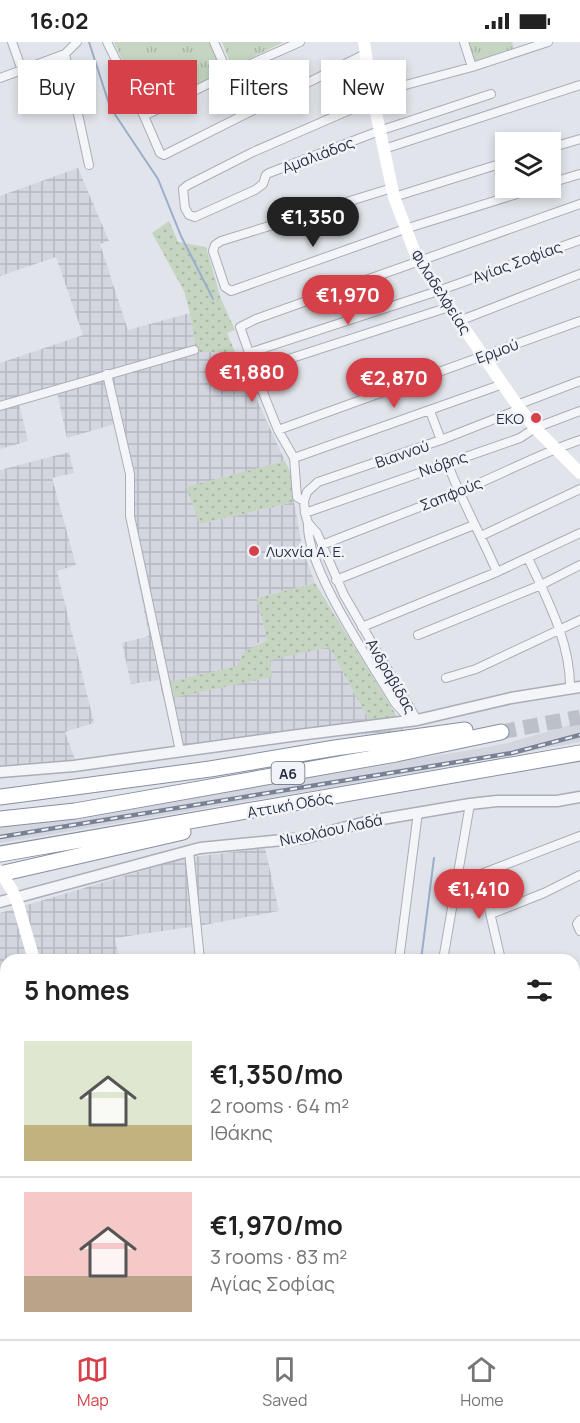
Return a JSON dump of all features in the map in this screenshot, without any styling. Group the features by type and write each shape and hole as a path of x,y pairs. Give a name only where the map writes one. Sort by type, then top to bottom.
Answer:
{"highway":[{"name":"Α6","path":"0,797 210,769 335,748 469,730 501,732 396,754 75,811 3,819"},
{"name":"Αττική Οδός","path":"0,854 580,753"},
{"path":"0,872 204,827 255,811"}],"main road":[{"name":"Φιλαδελφείας","path":"364,45 366,60"},
{"name":"Φιλαδελφείας","path":"376,114 393,192 418,261 518,407 535,428 580,473"},
{"path":"0,872 13,893 32,954"}],"street":[{"path":"12,42 18,60"},
{"path":"49,60 65,54 77,42"},
{"path":"107,42 160,153 164,155 364,45"},
{"path":"214,42 222,60"},
{"path":"260,60 300,42"},
{"path":"464,42 472,67"},
{"path":"406,85 472,67 548,42"},
{"path":"65,54 89,165"},
{"path":"0,78 18,71"},
{"path":"144,116 209,84"},
{"path":"384,149 580,85"},
{"name":"Αμαλιάδος","path":"338,114 253,152 188,185 183,189 185,208 189,215 195,217 260,188 269,173 380,131 491,94"},
{"path":"561,145 580,139"},
{"path":"495,165 221,241 215,245 213,251 225,287 231,291 405,229 504,198"},
{"path":"561,180 580,174"},
{"path":"305,513 304,501 298,500 297,497 294,458 278,430 240,333 240,327 256,319 580,204"},
{"name":"Αγίας Σοφίας","path":"249,353 438,291 580,240"},
{"path":"459,321 580,274"},
{"path":"255,369 449,308"},
{"name":"Ερμού","path":"278,430 580,321"},
{"path":"0,406 194,350"},
{"path":"107,374 130,474 130,516 180,751"},
{"name":"Βιαννού","path":"304,501 307,492 318,482 441,441 580,381"},
{"path":"294,458 503,384"},
{"path":"430,411 441,441"},
{"name":"Νιόβης","path":"305,513 520,438 535,428 580,411"},
{"name":"Σαπφούς","path":"321,545 458,492 537,459 556,448 580,440"},
{"path":"447,462 458,492 497,572"},
{"path":"481,537 580,489"},
{"name":"Ανδραβίδας","path":"305,513 308,536 327,584 395,703 405,714 417,720"},
{"name":"Ανδραβίδας","path":"308,523 317,533 336,580 362,627 417,720"},
{"path":"336,580 474,525"},
{"path":"362,627 497,572 580,533"},
{"path":"0,771 64,767 383,725 417,720 511,698 575,688 548,599 528,558"},
{"path":"418,635 541,585 580,565"},
{"path":"446,678 476,669 580,620"},
{"path":"383,725 393,717 395,703"},
{"name":"Νικολάου Λαδά","path":"0,902 13,893 189,851 304,838 370,821 470,804 497,801 557,801 580,797"},
{"path":"444,954 470,804"},
{"path":"400,954 418,812"},
{"path":"500,954 481,874 580,836"},
{"path":"189,851 199,954"},
{"path":"490,914 536,897 580,875"},
{"path":"580,920 577,924 580,931"}],"shaded area":[{"path":"78,168 109,241 100,244 128,330 190,313 196,352 235,352 285,461 187,487 200,524 294,502 303,551 315,583 257,598 267,640 256,644 269,660 329,647 373,727 401,723 403,731 176,750 159,680 131,684 122,643 149,636 127,523 132,491 115,424 67,438 57,393 19,404 28,441 0,449 0,363 83,335 56,257 0,276 0,196"},
{"path":"69,452 74,473 52,478 76,565 57,571 94,723 65,732 77,765 0,767 0,470"},
{"path":"580,722 580,742 350,784 0,843 0,827 471,750 508,743"},
{"path":"265,848 279,911 115,938 118,954 0,954 0,913 185,858"}],"green space":[{"path":"114,42 211,42 219,60 209,60 209,79 197,85 197,60 122,60"},
{"path":"222,42 284,42 247,60 229,60"},
{"path":"464,42 512,42 514,49 472,63"},
{"path":"169,221 178,242 206,247 221,299 235,330 227,333 235,352 196,352 184,291 152,233"},
{"path":"285,461 292,476 294,502 200,524 186,487"},
{"path":"315,583 401,723 373,727 329,647 270,660 272,677 172,698 169,682 237,666 244,652 267,640 257,598"}],"waterway":[{"path":"89,42 110,107 158,179 181,236 213,299"},
{"path":"422,954 434,858"}],"tunnel":[{"path":"501,732 580,717"}],"railway":[{"path":"0,837 512,753 580,735"}],"place":[{"name":"EKO","path":"536,418"},
{"name":"Λυχνία A. E.","path":"254,551"}]}
